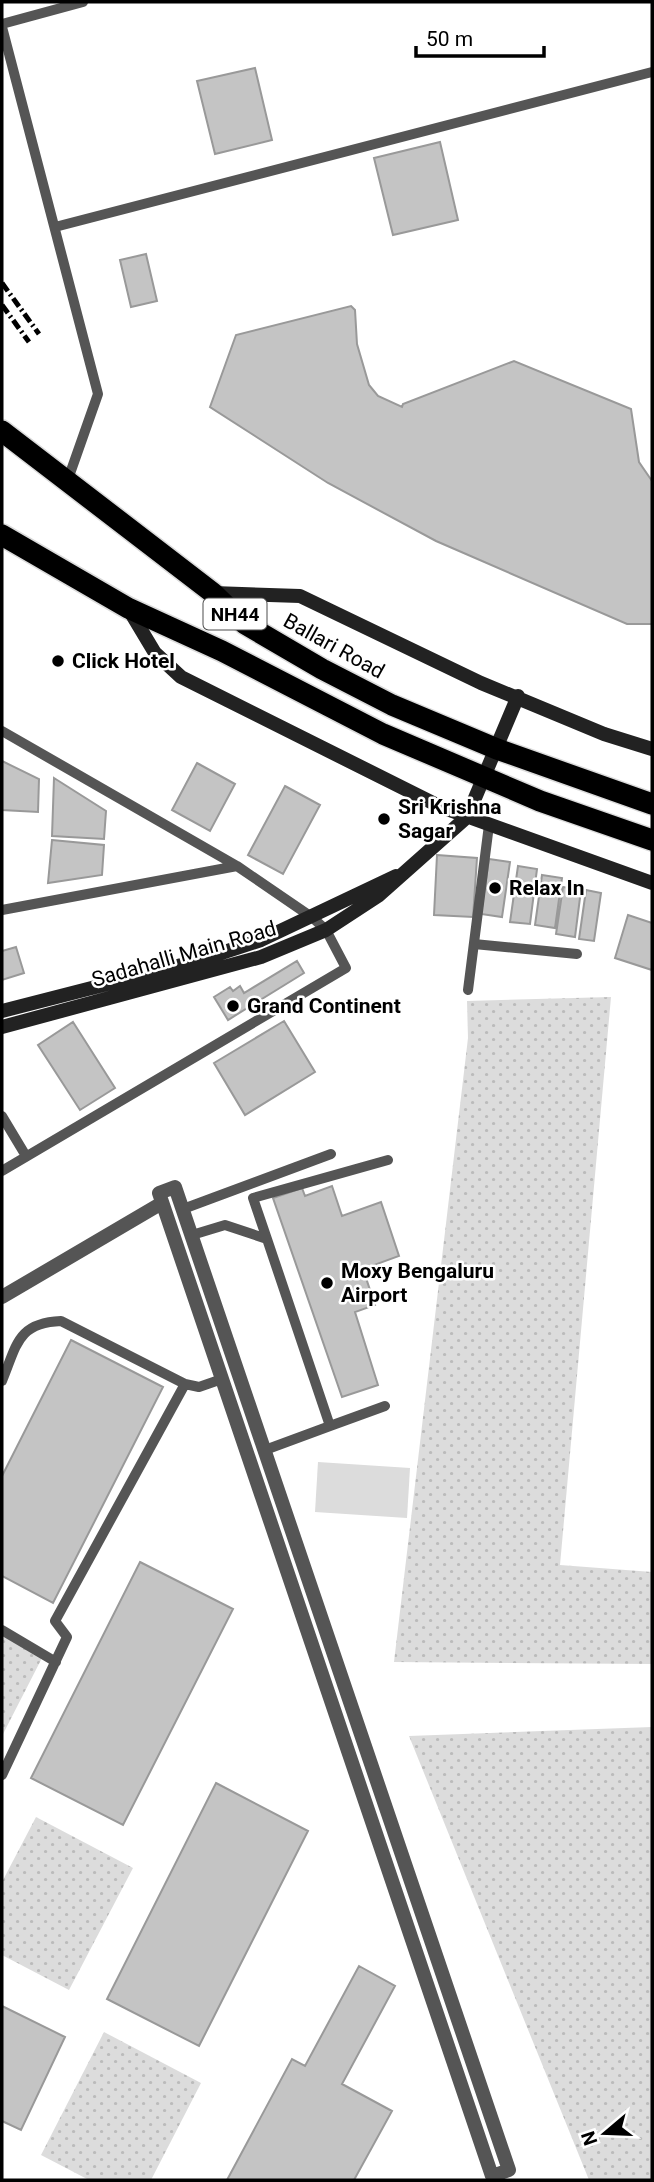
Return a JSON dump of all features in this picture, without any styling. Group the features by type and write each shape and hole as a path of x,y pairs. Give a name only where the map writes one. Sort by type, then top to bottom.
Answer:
{"highway":[{"name":"Ballari Road","path":"2,431 213,593 245,624 323,669 392,705 497,749 652,804"},
{"name":"NH44","path":"2,535 128,608 222,652 383,734 485,779 652,840"}],"street":[{"path":"213,593 300,596 481,683 518,696 604,734 652,749"},
{"path":"128,608 155,653 181,677 345,761 467,817 652,883"},
{"path":"467,817 518,696"},
{"name":"Sadahalli Main Road","path":"2,1027 261,957 326,929 378,896 467,817"},
{"name":"Sadahalli Main Road","path":"2,1011 197,961 313,918 374,884 401,874"},
{"path":"22,1005 26,1020"},
{"path":"2,1297 175,1187 509,2170 492,2176 160,1198"}],"lane":[{"path":"67,482 98,394 2,25 83,2"},
{"path":"55,227 652,72"},
{"path":"2,731 237,866 313,918 326,929 346,968 2,1171"},
{"path":"468,990 489,825"},
{"path":"2,910 237,866"},
{"path":"474,944 577,954"},
{"path":"2,1116 26,1156"},
{"path":"183,1209 331,1154"},
{"path":"253,1198 388,1160"},
{"path":"248,1185 330,1426"},
{"path":"192,1235 225,1224 267,1239"},
{"path":"2,1381 20,1338 39,1322 61,1321 185,1384 199,1387 222,1379"},
{"path":"2,1775 67,1637 55,1621 185,1384"},
{"path":"264,1450 385,1406"},
{"path":"2,1630 56,1662"}],"shaded area":[{"path":"611,997 560,1565 652,1572 652,1664 394,1662 468,1038 467,1001"},
{"path":"318,1462 410,1468 407,1518 315,1512"},
{"path":"2,1634 43,1656 2,1736"},
{"path":"652,1727 652,2180 589,2180 409,1736"},
{"path":"36,1817 133,1868 69,1990 2,1955 2,1882"},
{"path":"104,2032 201,2083 151,2180 89,2180 41,2155"}],"building":[{"path":"255,68 272,140 215,154 197,81"},
{"path":"440,142 458,220 393,235 374,158"},
{"path":"146,254 157,301 131,307 120,260"},
{"path":"351,306 355,310 357,344 369,385 378,396 402,407 403,404 514,361 631,409 639,462 652,481 652,624 627,624 436,541 328,483 210,407 236,335"},
{"path":"2,761 39,779 38,812 2,810"},
{"path":"197,763 235,784 210,831 172,810"},
{"path":"54,778 106,811 104,839 52,836"},
{"path":"285,786 320,805 283,874 248,855"},
{"path":"52,840 104,845 102,875 48,883"},
{"path":"437,855 477,858 473,917 434,915"},
{"name":"Relax In","path":"489,859 510,862 502,917 481,914"},
{"path":"518,866 537,869 530,924 510,922"},
{"path":"542,875 562,878 555,928 535,925"},
{"path":"563,887 581,890 575,937 556,934"},
{"path":"586,890 601,893 594,941 579,939"},
{"path":"628,915 652,923 652,970 615,958"},
{"path":"16,947 24,973 2,980 2,951"},
{"path":"297,961 304,973 228,1020 214,997 230,987 233,991 240,986 244,993"},
{"path":"284,1021 315,1072 245,1115 214,1063"},
{"path":"73,1022 115,1088 80,1110 38,1045"},
{"path":"332,1186 342,1216 381,1202 399,1256 363,1269 375,1305 355,1312 378,1385 342,1397 273,1198 302,1188 305,1196"},
{"path":"71,1340 163,1387 53,1603 2,1576 2,1476"},
{"path":"140,1562 233,1609 123,1825 31,1778"},
{"path":"216,1783 308,1831 199,2046 107,1999"},
{"path":"359,1966 395,1986 342,2084 392,2111 354,2180 227,2180 292,2059 305,2066"},
{"path":"2,2006 65,2037 21,2130 2,2121"}],"railway":[{"path":"2,283 39,334"},
{"path":"2,305 29,342"}],"place":[{"name":"Click Hotel","path":"58,661"},
{"name":"Sri Krishna Sagar","path":"384,819"},
{"name":"Relax In","path":"495,888"},
{"name":"Grand Continent","path":"233,1006"},
{"name":"Moxy Bengaluru Airport","path":"327,1283"}]}
